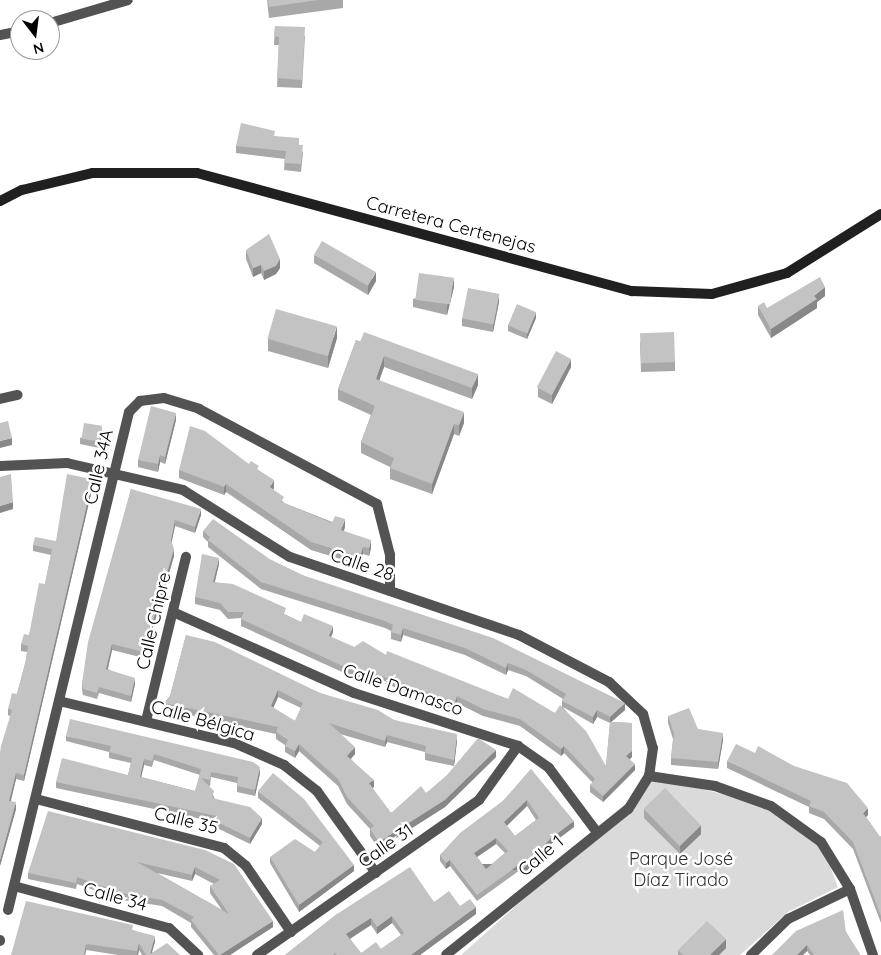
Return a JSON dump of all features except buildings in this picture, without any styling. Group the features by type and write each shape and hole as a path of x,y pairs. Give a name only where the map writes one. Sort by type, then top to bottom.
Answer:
{"main road":[{"name":"Carretera Certenejas","path":"0,201 22,190 94,173 197,173 632,291 712,294 787,273 881,214"}],"street":[{"path":"60,19 128,0"},
{"path":"0,399 18,395"},
{"name":"Calle 34A","path":"8,910 129,412 140,401 164,398 199,409 377,504 388,548 390,592"},
{"name":"Calle 28","path":"0,466 67,463 115,472 183,490 290,557 519,636 609,682 643,714 652,748 649,776"},
{"name":"Calle Chipre","path":"146,721 186,557"},
{"name":"Calle Damasco","path":"173,612 354,693 518,746 550,768 596,831"},
{"name":"Calle Bélgica","path":"59,701 234,743 284,765 317,791 376,873"},
{"name":"Calle 31","path":"257,955 478,800 518,746"},
{"path":"649,776 715,786 771,806 821,842 850,889 873,955"},
{"name":"Calle 1","path":"446,955 596,831 628,809 649,776"},
{"name":"Calle 35","path":"36,800 224,848 246,866 291,932"},
{"name":"Calle 34","path":"14,886 169,928 198,955"},
{"path":"751,955 788,918 850,889"}],"green space":[{"name":"Parque José Díaz Tirado","path":"649,776 771,806 821,842 838,887 788,912 740,955 461,955 633,801"}]}
